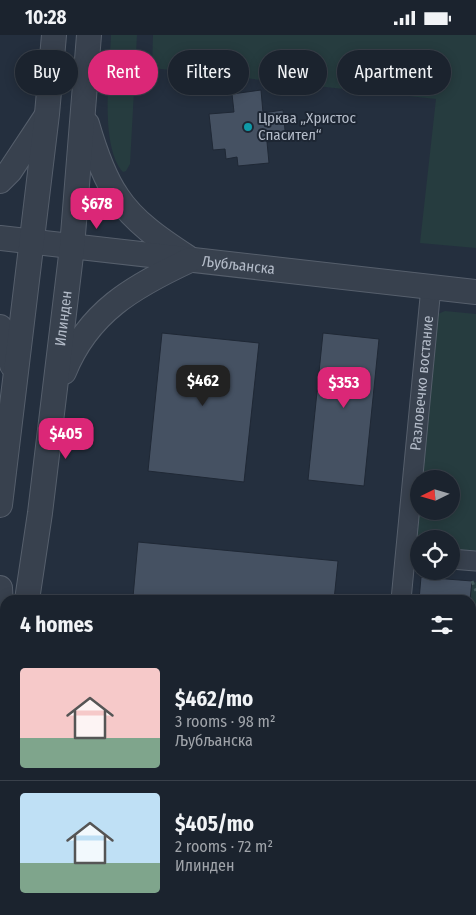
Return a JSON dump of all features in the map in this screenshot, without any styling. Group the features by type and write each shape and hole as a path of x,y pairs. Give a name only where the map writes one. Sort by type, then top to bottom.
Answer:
{"street":[{"path":"0,505 47,115 54,35"},
{"name":"Илинден","path":"28,595 54,402 72,247 89,35"},
{"path":"54,402 69,359 83,334 118,300 152,279 190,260 150,231 117,196 106,176 84,113"},
{"path":"0,181 10,171 47,115"},
{"name":"Љубљанска","path":"0,238 476,292"},
{"name":"Разловечко востание","path":"414,530 431,287"},
{"path":"0,327 15,379"},
{"path":"460,560 476,561"},
{"name":"Разловечко востание","path":"402,595 410,563"}],"path":[{"path":"472,581 476,591"}],"green space":[{"path":"111,35 137,35 136,50 110,50"},
{"path":"153,35 476,35 476,248 420,243 436,99 399,95 451,95 451,50 337,50 337,88 327,87 327,50 259,50 259,80 249,79 249,50 168,50 168,70 158,69 158,50 153,50"},
{"path":"108,95 134,95 130,164 126,171 123,172 116,160 111,144 108,126"},
{"path":"445,311 476,314 476,561 460,560 460,530 410,530 410,555 405,555 410,503 410,520 460,520 460,470 413,470 428,318"},
{"path":"472,581 476,582 476,595 471,595"}],"building":[{"name":"Црква „Христос Спасител“","path":"259,90 259,95 261,95 263,113 283,110 286,140 267,142 269,163 238,166 237,157 226,159 225,149 213,150 209,114 234,112 232,95 249,95 249,92"},
{"path":"162,333 259,343 244,482 148,471"},
{"path":"323,333 379,339 364,486 308,480"},
{"path":"138,542 338,561 335,595 133,595"},
{"path":"421,580 472,581 471,595 419,595"}],"place":[{"name":"Црква „Христос Спасител“","path":"248,127"}]}
